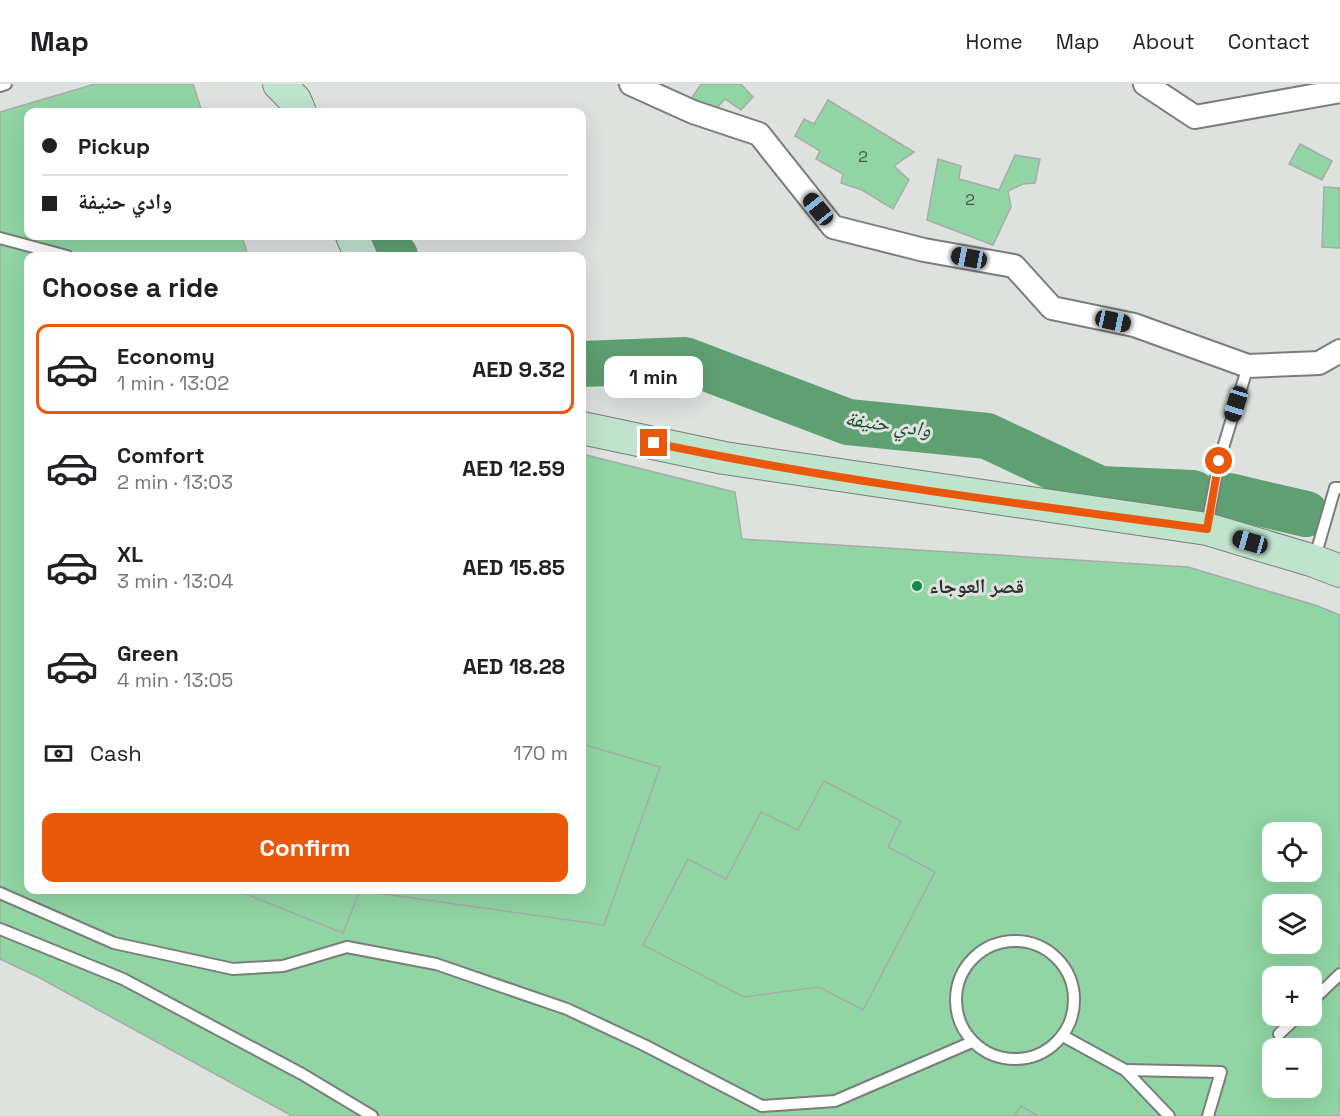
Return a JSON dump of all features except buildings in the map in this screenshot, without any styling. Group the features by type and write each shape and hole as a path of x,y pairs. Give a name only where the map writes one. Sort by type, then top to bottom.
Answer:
{"main road":[{"path":"586,429 724,458 1207,529 1327,566"}],"street":[{"path":"631,84 693,112 759,134 833,227 924,249 1014,266 1052,308 1134,325 1248,366 1319,363 1340,351"},
{"path":"1144,84 1195,117 1340,91"}],"lane":[{"path":"0,86 6,84"},
{"path":"0,238 52,252"},
{"path":"1207,529 1219,461 1248,366"},
{"path":"1327,566 1335,488 1340,488"},
{"path":"0,893 114,943 233,969 283,966 347,947 436,964 567,1009 644,1045 762,1111 835,1101 972,1042"},
{"path":"0,929 123,979 302,1074 372,1116"},
{"path":"1011,941 1031,943 1049,951 1063,964 1072,981 1075,999 1072,1019 1063,1036 1049,1050 1030,1058 1009,1059 989,1054 972,1042 961,1026 956,1007 957,988 964,970 976,955 993,945 1011,941"},
{"path":"1322,991 1340,974"},
{"path":"1279,1034 1287,1026"},
{"path":"1063,1036 1125,1070 1169,1116"},
{"path":"1125,1070 1221,1072 1208,1116"}],"waterway":[{"name":"وادي حنيفة","path":"381,240 391,252"},
{"name":"وادي حنيفة","path":"586,364 685,360 848,422 987,436 1100,489 1193,493"},
{"name":"وادي حنيفة","path":"1229,496 1306,514"}],"place":[{"name":"قصر العوجاء","path":"917,586"}],"route":[{"path":"654,443 724,458 909,487 1207,529 1219,461"}]}
